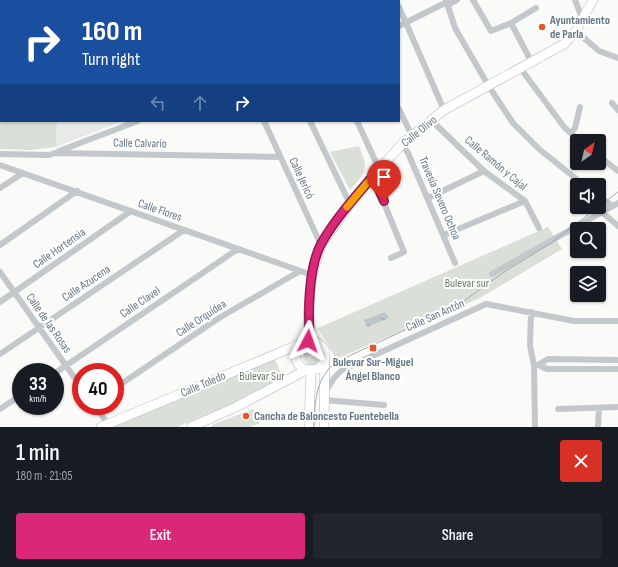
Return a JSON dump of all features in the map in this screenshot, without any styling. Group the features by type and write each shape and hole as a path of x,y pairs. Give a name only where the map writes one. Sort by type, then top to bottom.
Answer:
{"street":[{"path":"400,25 447,2 457,0"},
{"path":"473,0 491,32 511,23 536,8"},
{"path":"575,0 582,18"},
{"name":"Calle Olivo","path":"308,342 308,316 312,275 321,245 350,204 376,172 402,144 444,110 564,44 576,31 593,0"},
{"path":"447,2 455,28 488,85 513,123 539,149 575,178"},
{"path":"400,9 444,110"},
{"path":"511,23 532,62"},
{"path":"576,31 599,51 618,58"},
{"path":"521,69 564,127 571,133 578,120 580,107"},
{"path":"612,103 618,110"},
{"path":"400,111 412,136"},
{"name":"Calle Ramón y Cajal","path":"431,120 484,171 525,201 539,228"},
{"path":"55,153 135,122"},
{"name":"Calle Jericó","path":"264,122 321,245"},
{"path":"310,122 350,204"},
{"path":"357,122 404,252 391,258"},
{"name":"Travesía Severo Ochoa","path":"402,144 408,153 456,262"},
{"name":"Calle Calvario","path":"0,154 55,153 280,157"},
{"path":"606,161 618,170"},
{"name":"Calle Flores","path":"0,165 312,275"},
{"path":"428,198 484,171"},
{"path":"0,188 23,173"},
{"path":"0,245 77,192"},
{"path":"606,200 616,204"},
{"path":"444,236 525,201"},
{"path":"606,211 616,204"},
{"name":"Calle Hortensia","path":"0,302 15,293 130,211"},
{"path":"492,274 601,214"},
{"path":"604,214 618,226"},
{"name":"Calle Azucena","path":"0,354 184,230"},
{"name":"Calle Clavel","path":"65,366 238,249"},
{"name":"Calle Orquídea","path":"124,382 219,318 300,271"},
{"name":"Calle de las Rosas","path":"0,272 40,327 72,375"},
{"name":"Calle San Antón","path":"325,396 331,381 342,370 486,304 574,320 618,321"},
{"path":"531,312 530,346 536,365 535,427"},
{"path":"309,371 299,365 296,357 298,349 308,342 319,344 323,348 326,356 324,427"},
{"name":"Calle Toledo","path":"104,426 308,342"},
{"path":"536,365 548,359 618,360"},
{"path":"191,427 236,407 309,371 318,369 325,361"},
{"path":"536,365 547,369 618,368"},
{"path":"309,371 309,427"},
{"path":"325,396 384,405"},
{"path":"0,409 12,401"},
{"path":"558,409 618,407"},
{"path":"598,427 599,408"},
{"path":"99,415 104,426"}],"shaded area":[{"path":"57,122 120,122 56,147"}],"green space":[{"path":"0,122 57,122 56,147 30,150 0,149"},
{"path":"359,146 364,161 365,170 350,190 330,152"},
{"name":"Bulevar sur","path":"548,227 562,249 480,298 336,359 318,328"},
{"path":"309,346 318,350 320,359 315,365 308,365 303,358 304,350"},
{"name":"Bulevar Sur","path":"273,355 285,382 177,427 110,427"},
{"name":"Cancha de Baloncesto Fuentebella","path":"253,409 260,423 250,427 212,427 212,425"}],"water":[{"path":"385,312 389,318 367,327 364,320"}],"tram line":[{"path":"314,427 316,399 320,383 329,369 336,362 457,306 504,272 551,243 618,192"}],"slow traffic":[{"path":"347,207 373,176 374,178"}],"place":[{"name":"Ayuntamiento de Parla","path":"542,27"},
{"name":"Bulevar Sur-Miguel Ángel Blanco","path":"373,348"},
{"name":"Cancha de Baloncesto Fuentebella","path":"246,416"}],"route":[{"path":"308,341 310,341 308,316 312,275 321,245 350,204 373,176 384,201"}]}
